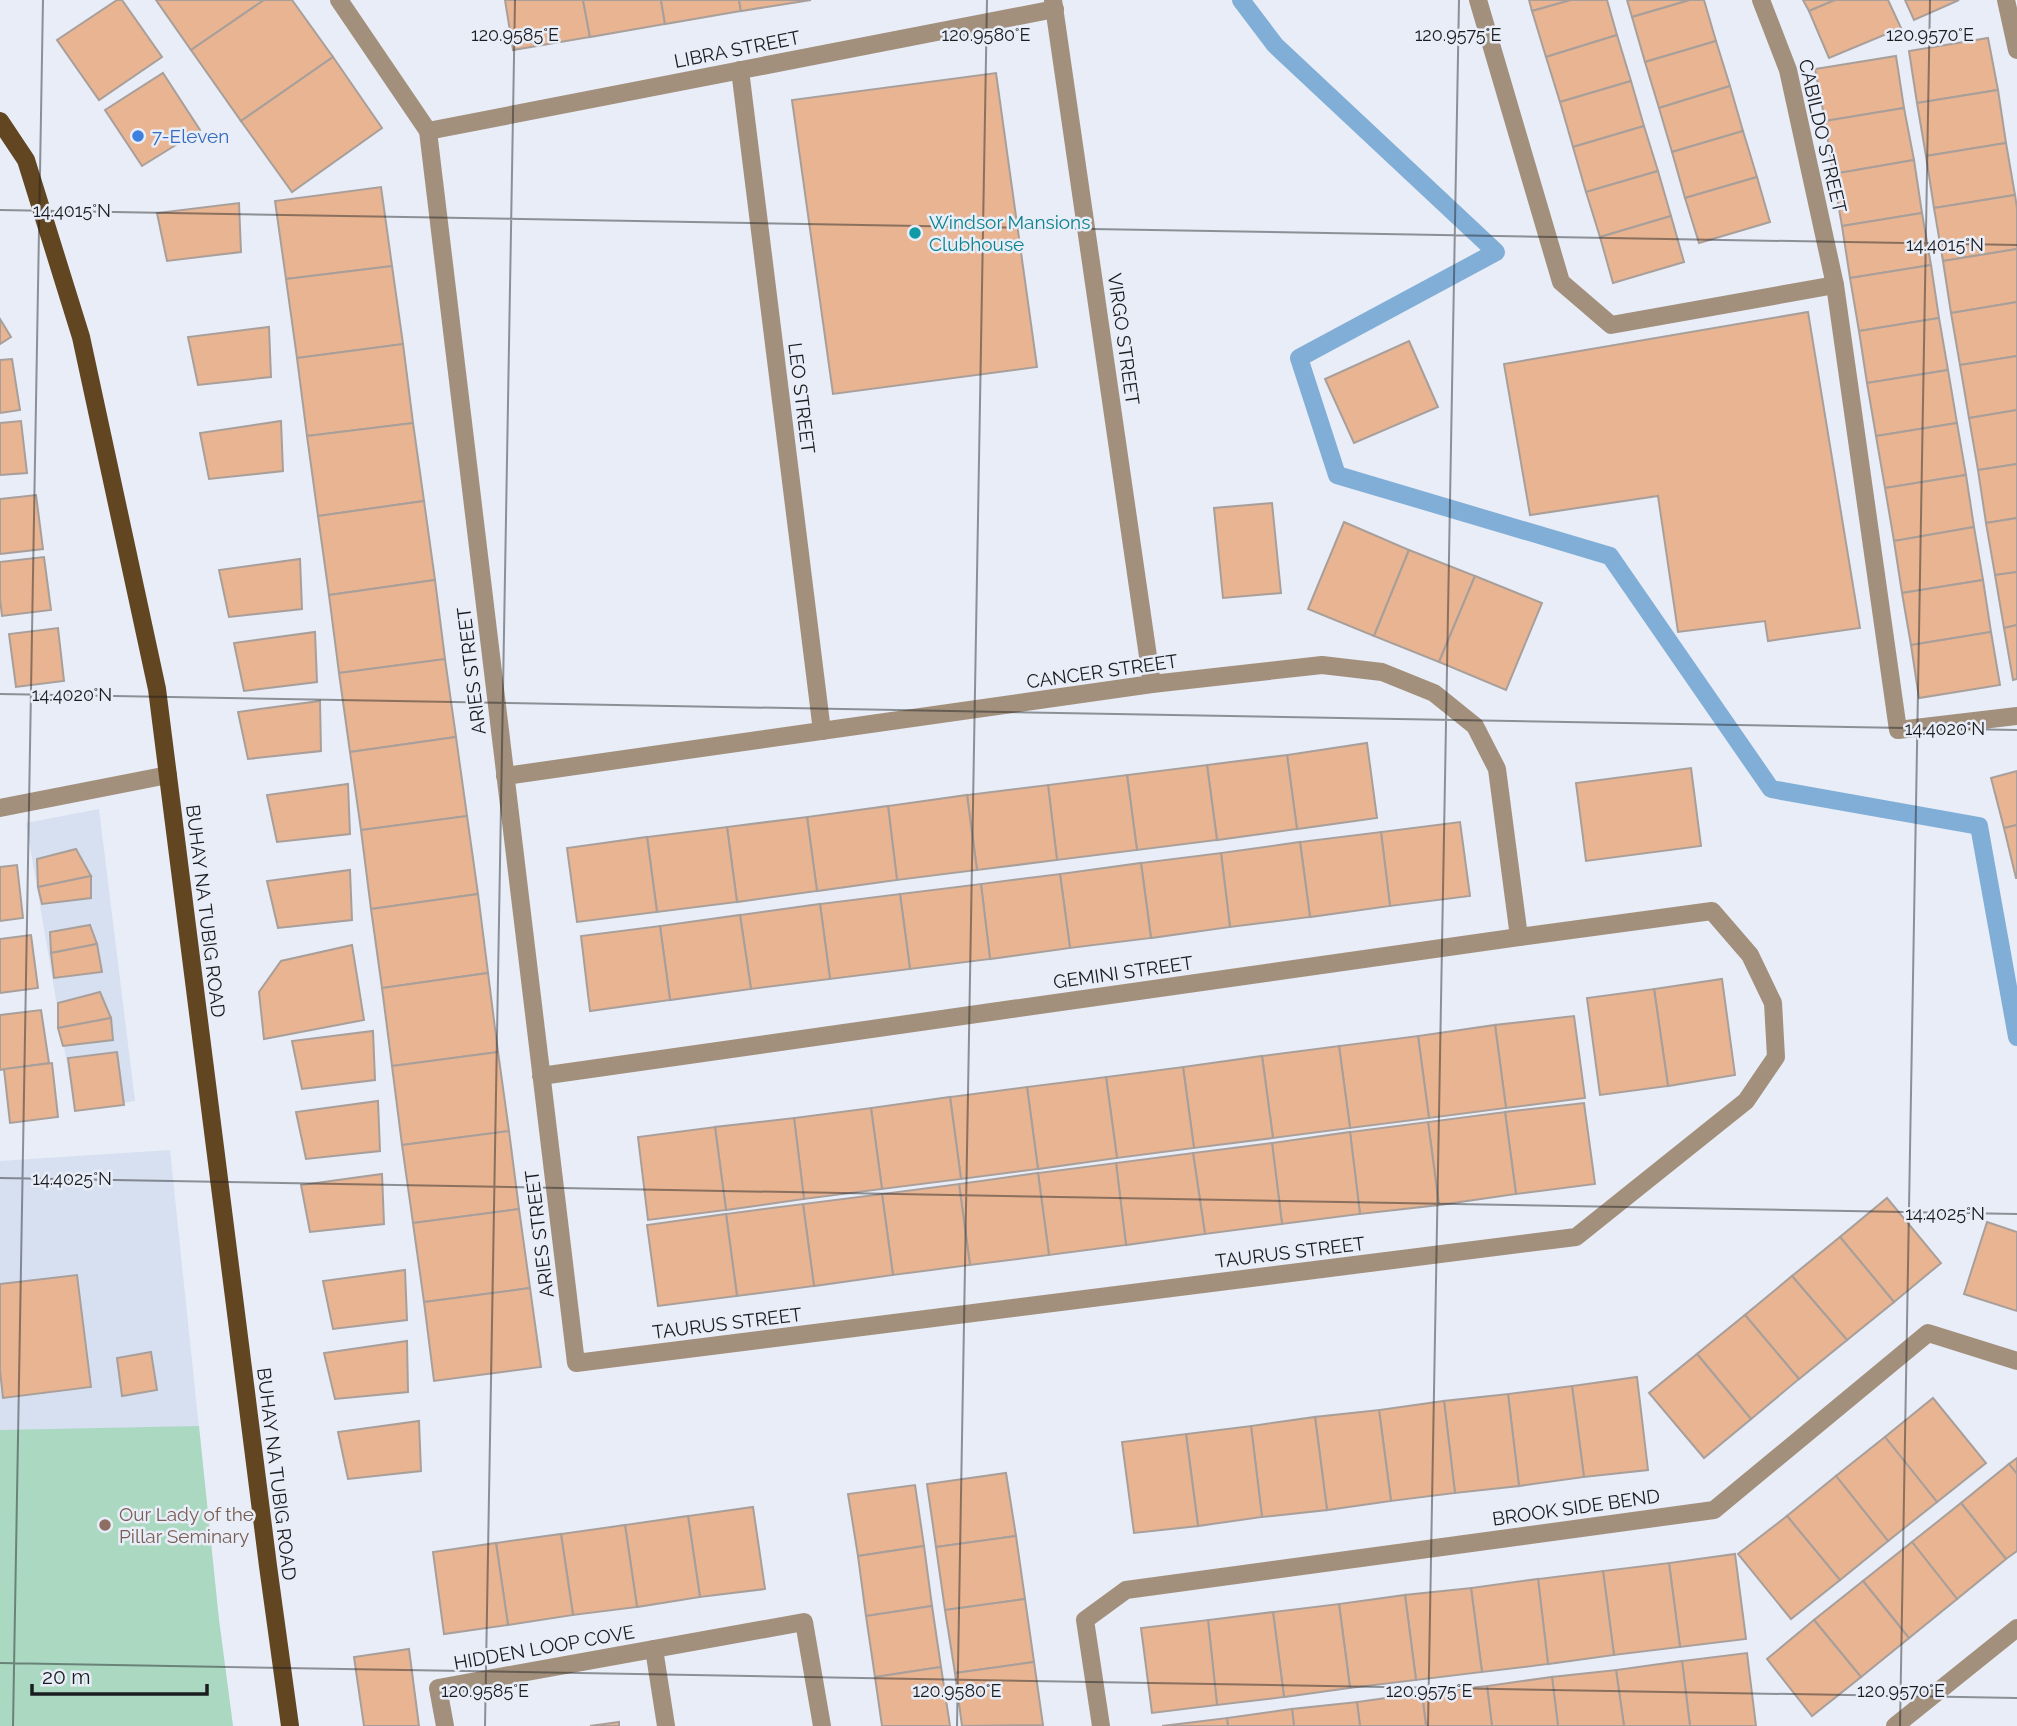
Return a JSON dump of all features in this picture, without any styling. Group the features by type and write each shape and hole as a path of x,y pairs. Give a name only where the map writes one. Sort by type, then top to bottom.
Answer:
{"main road":[{"name":"BUHAY NA TUBIG ROAD","path":"0,121 26,160 80,337 158,689 290,1726"}],"street":[{"name":"ARIES STREET","path":"339,0 428,131 576,1363"},
{"path":"1478,0 1561,282 1612,325 1835,285"},
{"name":"CABILDO STREET","path":"1761,0 1788,70 1835,285 1898,730 2017,716"},
{"path":"2006,0 2017,50"},
{"name":"LIBRA STREET","path":"428,131 740,70 1054,4"},
{"name":"VIRGO STREET","path":"1054,4 1152,684"},
{"name":"LEO STREET","path":"740,70 822,731"},
{"name":"CANCER STREET","path":"505,776 1152,684 1322,665 1382,672 1434,693 1475,726 1497,769 1519,937"},
{"path":"0,807 168,775"},
{"name":"GEMINI STREET","path":"541,1076 1712,911"},
{"name":"TAURUS STREET","path":"576,1363 1576,1237 1746,1101 1776,1056 1773,1003 1750,955 1712,911"},
{"name":"BROOK SIDE BEND","path":"1101,1726 1085,1620 1126,1590 1714,1510 1928,1333 2017,1361"},
{"name":"HIDDEN LOOP COVE","path":"445,1726 438,1688 804,1622 822,1726"},
{"path":"1895,1726 2017,1628"},
{"name":"HIDDEN LOOP COVE","path":"654,1649 666,1726"}],"shaded area":[{"path":"99,809 135,1101 75,1111 26,823"},
{"path":"170,1150 219,1620 233,1726 0,1726 0,1161"}],"green space":[{"name":"Our Lady of the Pillar Seminary","path":"199,1426 233,1726 0,1726 0,1430"}],"building":[{"path":"117,0 122,0 162,57 99,100 57,40"},
{"path":"156,0 264,0 191,50"},
{"path":"264,0 292,0 333,57 241,121 191,50"},
{"path":"505,0 583,0 590,37 513,50"},
{"path":"583,0 661,0 665,24 590,37"},
{"path":"661,0 739,0 741,11 665,24"},
{"path":"739,0 811,0 741,11"},
{"path":"1529,0 1571,0 1532,11"},
{"path":"1571,0 1607,0 1617,35 1546,57 1532,11"},
{"path":"1627,0 1690,0 1632,17"},
{"path":"1690,0 1704,0 1716,41 1645,62 1632,17"},
{"path":"1803,0 1835,0 1809,11"},
{"path":"1835,0 1888,0 1901,28 1829,58 1809,11"},
{"path":"1905,0 1959,0 1914,20"},
{"path":"1617,35 1631,81 1560,102 1546,57"},
{"path":"1988,38 1998,90 1917,103 1909,51"},
{"path":"1716,41 1730,86 1659,108 1645,62"},
{"path":"1896,56 1904,108 1825,121 1815,69"},
{"path":"333,57 382,128 292,192 241,121"},
{"path":"163,73 200,130 142,166 105,110"},
{"name":"Windsor Mansions Clubhouse","path":"996,73 1037,367 833,394 792,100"},
{"path":"1631,81 1644,126 1573,147 1560,102"},
{"path":"1730,86 1743,131 1672,152 1659,108"},
{"path":"1998,90 2006,143 1926,156 1917,103"},
{"path":"1904,108 1914,160 1833,174 1825,121"},
{"path":"1644,126 1658,171 1586,192 1573,147"},
{"path":"1743,131 1757,177 1685,198 1672,152"},
{"path":"2006,143 2015,195 1934,208 1926,156"},
{"path":"1914,160 1922,213 1842,226 1833,174"},
{"path":"1658,171 1671,216 1600,237 1586,192"},
{"path":"1757,177 1770,222 1699,243 1685,198"},
{"path":"381,187 392,266 286,279 275,201"},
{"path":"2015,195 2017,249 1943,261 1934,208"},
{"path":"239,203 241,252 167,261 157,213"},
{"path":"1922,213 1931,265 1850,278 1842,226"},
{"path":"1671,216 1684,262 1613,283 1600,237"},
{"path":"2017,249 2017,302 1951,313 1943,261"},
{"path":"1931,265 1939,318 1859,331 1850,278"},
{"path":"392,266 403,344 297,358 286,279"},
{"path":"2017,302 2017,356 1960,365 1951,313"},
{"path":"1808,312 1860,628 1768,641 1765,621 1678,632 1658,496 1530,515 1504,364"},
{"path":"1939,318 1948,370 1867,383 1859,331"},
{"path":"0,319 11,337 0,344"},
{"path":"269,327 271,377 198,385 188,337"},
{"path":"1409,341 1438,407 1354,443 1325,379"},
{"path":"403,344 413,423 307,436 297,358"},
{"path":"2017,356 2017,410 1969,418 1960,365"},
{"path":"12,359 20,410 0,413 0,360"},
{"path":"1948,370 1957,423 1876,436 1867,383"},
{"path":"2017,410 2017,464 1978,470 1969,418"},
{"path":"21,421 27,473 0,475 0,423"},
{"path":"281,421 283,471 209,479 200,433"},
{"path":"413,423 424,501 318,516 307,436"},
{"path":"1957,423 1966,475 1885,488 1876,436"},
{"path":"2017,464 2017,518 1986,523 1978,470"},
{"path":"1966,475 1974,527 1894,541 1885,488"},
{"path":"36,495 43,549 0,554 0,499"},
{"path":"424,501 435,580 329,595 318,516"},
{"path":"1272,503 1281,593 1223,598 1214,508"},
{"path":"2017,518 2017,572 1995,575 1986,523"},
{"path":"1344,522 1409,550 1374,636 1308,609"},
{"path":"1974,527 1983,580 1902,593 1894,541"},
{"path":"1409,550 1475,576 1439,662 1374,636"},
{"path":"44,557 51,610 2,616 0,562"},
{"path":"300,559 302,609 229,617 219,570"},
{"path":"2017,572 2017,625 2004,628 1995,575"},
{"path":"1475,576 1542,603 1506,690 1439,662"},
{"path":"435,580 445,659 339,673 329,595"},
{"path":"1983,580 1991,632 1911,645 1902,593"},
{"path":"2017,625 2017,679 2013,680 2004,628"},
{"path":"58,628 64,681 16,687 9,634"},
{"path":"315,632 317,682 244,691 234,643"},
{"path":"1991,632 2000,685 1919,698 1911,645"},
{"path":"445,659 456,737 350,752 339,673"},
{"path":"320,701 321,751 248,759 238,712"},
{"path":"456,737 467,816 361,830 350,752"},
{"path":"1367,743 1377,818 1297,829 1287,755"},
{"path":"1287,755 1297,829 1217,840 1207,765"},
{"path":"1207,765 1217,840 1137,850 1127,775"},
{"path":"1691,768 1701,846 1586,861 1576,783"},
{"path":"2017,771 2017,825 2004,828 1991,778"},
{"path":"1127,775 1137,850 1057,860 1048,785"},
{"path":"348,784 350,834 277,842 267,795"},
{"path":"1048,785 1057,860 977,870 967,795"},
{"path":"967,795 977,870 897,880 888,806"},
{"path":"888,806 897,880 817,891 807,817"},
{"path":"467,816 478,894 371,909 361,830"},
{"path":"807,817 817,891 737,902 727,827"},
{"path":"1460,822 1470,896 1390,906 1381,832"},
{"path":"2017,825 2017,878 2016,878 2004,828"},
{"path":"727,827 737,902 657,912 647,837"},
{"path":"1381,832 1390,906 1310,917 1300,842"},
{"path":"647,837 657,912 577,922 567,848"},
{"path":"1300,842 1310,917 1230,927 1221,853"},
{"path":"76,849 91,876 38,887 37,859"},
{"path":"1221,853 1230,927 1151,938 1141,863"},
{"path":"1141,863 1151,938 1070,948 1060,874"},
{"path":"17,865 23,918 0,921 0,867"},
{"path":"350,870 352,920 278,928 267,881"},
{"path":"1060,874 1070,948 990,959 981,884"},
{"path":"91,876 91,898 42,904 38,887"},
{"path":"981,884 990,959 910,969 900,894"},
{"path":"478,894 488,973 382,988 371,909"},
{"path":"900,894 910,969 830,979 820,904"},
{"path":"820,904 830,979 751,989 740,915"},
{"path":"740,915 751,989 670,1000 660,926"},
{"path":"90,925 97,944 51,953 50,932"},
{"path":"660,926 670,1000 590,1011 581,936"},
{"path":"31,935 38,988 0,993 0,939"},
{"path":"97,944 102,972 54,978 51,953"},
{"path":"352,945 364,1020 264,1039 259,992 281,961"},
{"path":"488,973 498,1052 392,1066 382,988"},
{"path":"1722,979 1735,1075 1668,1086 1654,989"},
{"path":"1654,989 1668,1086 1600,1095 1587,998"},
{"path":"100,992 111,1018 58,1028 58,1003"},
{"path":"41,1010 49,1063 0,1070 0,1015"},
{"path":"1574,1016 1585,1098 1506,1108 1495,1025"},
{"path":"111,1018 113,1040 63,1046 58,1028"},
{"path":"1495,1025 1506,1108 1429,1118 1418,1036"},
{"path":"373,1031 375,1080 302,1089 292,1041"},
{"path":"1418,1036 1429,1118 1350,1128 1339,1046"},
{"path":"1339,1046 1350,1128 1273,1138 1262,1056"},
{"path":"117,1052 124,1105 75,1111 68,1058"},
{"path":"498,1052 509,1131 402,1145 392,1066"},
{"path":"1262,1056 1273,1138 1194,1148 1183,1067"},
{"path":"52,1063 58,1117 10,1123 4,1069"},
{"path":"1183,1067 1194,1148 1117,1158 1106,1077"},
{"path":"1106,1077 1117,1158 1038,1169 1027,1087"},
{"path":"1027,1087 1038,1169 961,1179 950,1097"},
{"path":"950,1097 961,1179 882,1189 871,1108"},
{"path":"378,1101 380,1151 306,1159 296,1112"},
{"path":"1584,1103 1595,1184 1516,1194 1505,1112"},
{"path":"871,1108 882,1189 804,1199 794,1118"},
{"path":"1505,1112 1516,1194 1439,1205 1428,1122"},
{"path":"794,1118 804,1199 726,1210 715,1127"},
{"path":"1428,1122 1439,1205 1360,1214 1350,1132"},
{"path":"715,1127 726,1210 648,1220 638,1137"},
{"path":"509,1131 519,1209 413,1223 402,1145"},
{"path":"1350,1132 1360,1214 1282,1224 1272,1143"},
{"path":"1272,1143 1282,1224 1205,1234 1193,1153"},
{"path":"1193,1153 1205,1234 1126,1245 1116,1163"},
{"path":"1116,1163 1126,1245 1049,1255 1038,1173"},
{"path":"1038,1173 1049,1255 970,1265 959,1184"},
{"path":"382,1174 384,1224 310,1232 301,1185"},
{"path":"959,1184 970,1265 893,1275 882,1194"},
{"path":"882,1194 893,1275 814,1286 803,1204"},
{"path":"1887,1198 1941,1263 1894,1302 1840,1237"},
{"path":"803,1204 814,1286 737,1296 726,1214"},
{"path":"519,1209 530,1288 424,1302 413,1223"},
{"path":"726,1214 737,1296 658,1306 647,1225"},
{"path":"1987,1222 2017,1232 2017,1311 1964,1294"},
{"path":"1840,1237 1894,1302 1847,1340 1792,1276"},
{"path":"405,1270 407,1320 333,1329 323,1281"},
{"path":"77,1275 91,1387 3,1398 0,1370 0,1284"},
{"path":"1792,1276 1847,1340 1799,1379 1745,1315"},
{"path":"530,1288 541,1367 434,1381 424,1302"},
{"path":"1745,1315 1799,1379 1751,1419 1697,1354"},
{"path":"407,1341 408,1392 335,1399 324,1353"},
{"path":"151,1352 157,1390 122,1396 117,1358"},
{"path":"1697,1354 1751,1419 1704,1458 1649,1393"},
{"path":"1637,1377 1648,1470 1584,1477 1572,1386"},
{"path":"1572,1386 1584,1477 1519,1486 1508,1394"},
{"path":"1508,1394 1519,1486 1455,1493 1444,1401"},
{"path":"1933,1398 1986,1463 1937,1502 1885,1437"},
{"path":"1444,1401 1455,1493 1391,1501 1379,1410"},
{"path":"1379,1410 1391,1501 1327,1510 1315,1417"},
{"path":"1315,1417 1327,1510 1262,1517 1251,1426"},
{"path":"419,1421 421,1471 348,1479 338,1432"},
{"path":"1251,1426 1262,1517 1198,1526 1186,1434"},
{"path":"1186,1434 1198,1526 1134,1533 1122,1442"},
{"path":"1885,1437 1937,1502 1888,1541 1836,1476"},
{"path":"2017,1458 2017,1474 2009,1464"},
{"path":"2009,1464 2017,1474 2017,1551 2006,1559 1961,1503"},
{"path":"1006,1473 1016,1536 936,1547 927,1484"},
{"path":"1836,1476 1888,1541 1840,1580 1787,1516"},
{"path":"915,1485 924,1546 858,1556 848,1494"},
{"path":"1961,1503 2006,1559 1957,1599 1912,1542"},
{"path":"753,1507 765,1589 700,1597 688,1516"},
{"path":"688,1516 700,1597 637,1607 625,1525"},
{"path":"1787,1516 1840,1580 1791,1619 1738,1554"},
{"path":"625,1525 637,1607 573,1615 561,1534"},
{"path":"561,1534 573,1615 508,1625 496,1543"},
{"path":"1016,1536 1025,1599 945,1610 936,1547"},
{"path":"1912,1542 1957,1599 1909,1638 1863,1581"},
{"path":"496,1543 508,1625 444,1634 433,1552"},
{"path":"924,1546 932,1606 866,1616 858,1556"},
{"path":"1735,1554 1746,1639 1680,1647 1669,1563"},
{"path":"1669,1563 1680,1647 1614,1655 1603,1571"},
{"path":"1603,1571 1614,1655 1548,1664 1538,1579"},
{"path":"1538,1579 1548,1664 1482,1672 1471,1588"},
{"path":"1863,1581 1909,1638 1861,1677 1814,1620"},
{"path":"1471,1588 1482,1672 1416,1680 1405,1595"},
{"path":"1405,1595 1416,1680 1350,1688 1339,1604"},
{"path":"1025,1599 1034,1662 955,1673 945,1610"},
{"path":"1339,1604 1350,1688 1284,1697 1273,1612"},
{"path":"932,1606 941,1667 875,1677 866,1616"},
{"path":"1273,1612 1284,1697 1217,1705 1208,1620"},
{"path":"1208,1620 1217,1705 1152,1713 1141,1628"},
{"path":"1814,1620 1861,1677 1812,1716 1767,1659"},
{"path":"409,1649 419,1726 364,1726 354,1657"},
{"path":"1747,1653 1756,1726 1690,1726 1682,1661"},
{"path":"1682,1661 1690,1726 1624,1726 1616,1670"},
{"path":"1034,1662 1043,1725 962,1726 955,1673"},
{"path":"941,1667 950,1726 882,1726 875,1677"},
{"path":"1616,1670 1624,1726 1558,1726 1552,1677"},
{"path":"1552,1677 1558,1726 1492,1726 1487,1686"},
{"path":"1487,1686 1492,1726 1426,1726 1422,1693"},
{"path":"1422,1693 1426,1726 1360,1726 1357,1702"},
{"path":"1357,1702 1360,1726 1294,1726 1292,1709"},
{"path":"1292,1709 1294,1726 1228,1726 1227,1718"},
{"path":"1227,1718 1228,1726 1162,1726"},
{"path":"619,1722 619,1726 590,1726"}],"waterway":[{"path":"1241,0 1275,45 1496,252 1299,358 1337,475 1610,556 1771,789 1979,826 2017,1037"}],"place":[{"name":"7-Eleven","path":"138,136"},
{"name":"Windsor Mansions Clubhouse","path":"915,233"},
{"name":"Our Lady of the Pillar Seminary","path":"105,1525"}]}
